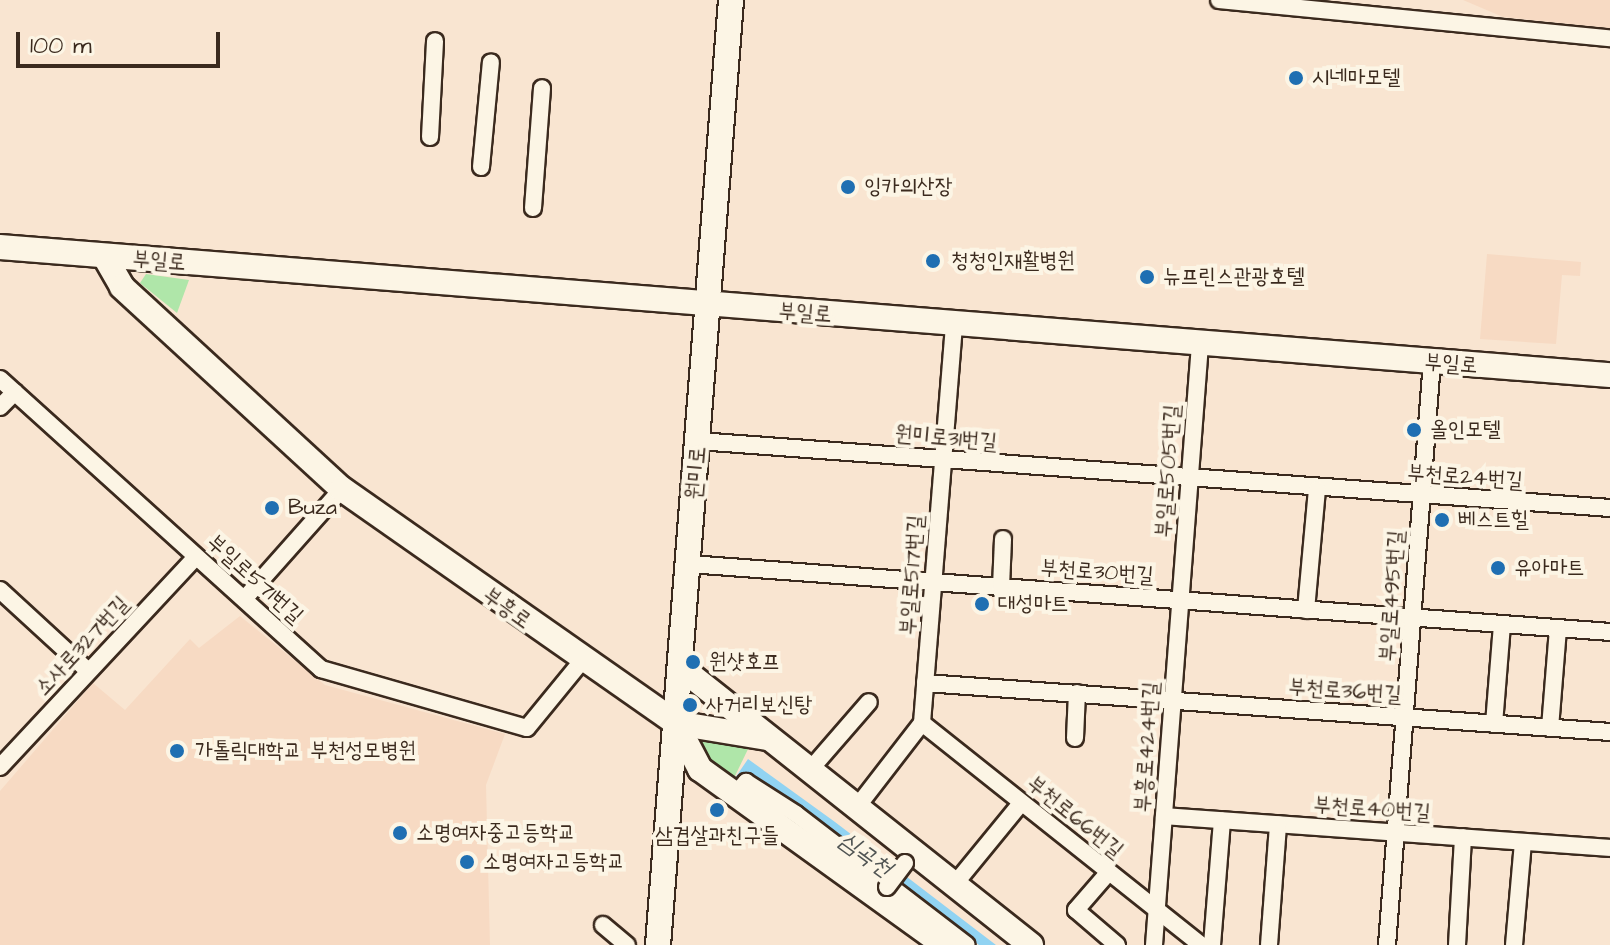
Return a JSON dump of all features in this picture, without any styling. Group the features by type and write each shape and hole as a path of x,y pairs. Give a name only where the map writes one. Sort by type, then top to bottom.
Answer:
{"street":[{"name":"원미로","path":"658,945 731,0"},
{"path":"1219,0 1610,38"},
{"path":"430,137 435,41"},
{"path":"481,167 491,62"},
{"path":"533,208 542,88"},
{"name":"부일로","path":"0,247 709,306 1610,375"},
{"name":"부흥로","path":"105,257 122,287 342,489 581,662 676,723 767,738"},
{"name":"부일로517번길","path":"922,723 954,324"},
{"name":"부일로505번길","path":"1180,601 1200,345"},
{"name":"부일로495번길","path":"1387,945 1432,362"},
{"name":"부일로571번길","path":"0,379 196,557 246,597 321,669 527,728 581,662"},
{"path":"0,407 15,392"},
{"name":"원미로31번길","path":"698,441 1190,480"},
{"name":"부천로24번길","path":"1190,480 1610,508"},
{"path":"246,597 342,489"},
{"path":"1306,610 1317,489"},
{"path":"1001,587 1003,539"},
{"name":"소사로327번길","path":"2,761 196,557"},
{"name":"부천로30번길","path":"689,564 1610,632"},
{"path":"0,590 88,671"},
{"name":"부흥로424번길","path":"1154,945 1180,601"},
{"path":"1494,724 1502,625"},
{"path":"1550,728 1558,629"},
{"name":"부흥로","path":"680,667 857,807 910,858 954,885 1031,945"},
{"name":"부천로36번길","path":"925,683 1610,732"},
{"path":"1075,738 1077,693"},
{"path":"809,771 869,702"},
{"name":"부흥로","path":"676,723 700,769 884,891 944,945"},
{"path":"857,807 922,723"},
{"name":"부천로66번길","path":"922,723 1201,945"},
{"path":"739,790 746,782 796,814 967,945"},
{"path":"954,885 1021,803"},
{"name":"부천로40번길","path":"1164,816 1610,848"},
{"path":"1212,945 1222,820"},
{"path":"1269,945 1278,824"},
{"path":"1457,945 1463,837"},
{"path":"1514,945 1523,842"},
{"path":"884,891 910,858"},
{"path":"1108,873 1076,910 1117,945"},
{"path":"603,925 627,945"}],"shaded area":[{"path":"1463,0 1610,0 1610,28 1503,17"},
{"path":"1487,254 1581,262 1580,276 1562,275 1556,344 1480,339"},
{"name":"가톨릭대학교 부천성모병원","path":"240,616 325,685 505,734 486,785 490,945 0,945 0,791 93,683 125,710 190,639 199,648"}],"green space":[{"path":"146,274 189,280 177,313 140,283"},
{"path":"705,734 750,745 734,778 714,772 698,749"}],"water":[{"name":"심곡천","path":"748,759 996,945 979,945 761,785 735,778"}],"place":[{"name":"시네마모텔","path":"1296,78"},
{"name":"잉카의산장","path":"848,187"},
{"name":"청청인재활병원","path":"933,261"},
{"name":"뉴프린스관광호텔","path":"1147,277"},
{"name":"올인모텔","path":"1414,430"},
{"name":"Buza","path":"272,508"},
{"name":"베스트힐","path":"1442,520"},
{"name":"유아마트","path":"1498,568"},
{"name":"대성마트","path":"982,604"},
{"name":"원샷호프","path":"693,662"},
{"name":"사거리보신탕","path":"690,705"},
{"name":"가톨릭대학교 부천성모병원","path":"177,751"},
{"name":"삼겹살과친구들","path":"717,810"},
{"name":"소명여자중고등학교","path":"400,833"},
{"name":"소명여자고등학교","path":"467,862"}]}
